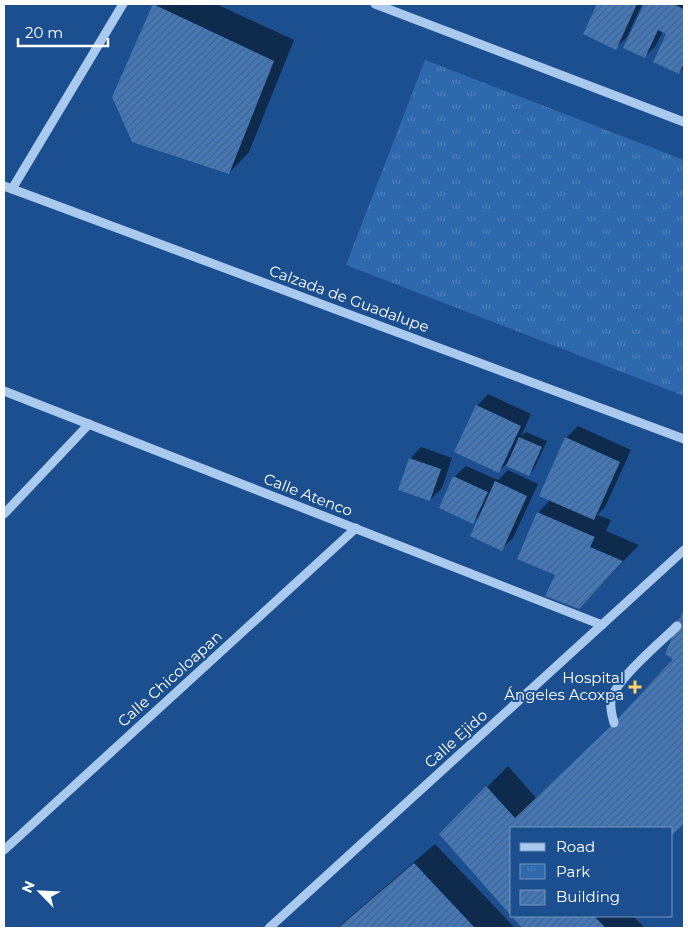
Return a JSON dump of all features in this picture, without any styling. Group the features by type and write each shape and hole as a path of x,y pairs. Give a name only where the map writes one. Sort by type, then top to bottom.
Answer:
{"street":[{"path":"8,187 123,4"},
{"path":"375,4 684,122"},
{"name":"Calzada de Guadalupe","path":"8,187 684,438"},
{"name":"Calle Atenco","path":"4,391 602,625"},
{"path":"4,514 89,424"},
{"name":"Calle Chicoloapan","path":"4,850 356,528"},
{"name":"Calle Ejido","path":"269,928 684,550"},
{"path":"614,723 611,712 611,699 620,682 677,626"}],"green space":[{"path":"425,60 684,160 684,396 346,265"}],"building":[{"path":"153,4 274,61 229,174 132,142 112,97"},
{"path":"597,4 637,4 616,50 583,34"},
{"path":"644,4 673,4 684,9 684,63 679,74 653,62 666,34 658,30 645,58 623,48"},
{"path":"476,405 521,426 499,473 454,452"},
{"path":"519,437 542,447 529,476 506,466"},
{"path":"565,437 620,462 594,520 539,496"},
{"path":"409,458 441,469 430,501 398,490"},
{"path":"453,476 488,492 473,524 439,508"},
{"path":"495,481 527,496 502,551 470,536"},
{"path":"537,512 595,537 590,547 623,561 579,609 545,596 555,575 517,559"},
{"path":"684,609 684,824 673,834 673,827 510,827 510,914 439,834 486,786 515,818 614,723 673,659 665,654"},
{"path":"414,863 475,928 338,928"},
{"path":"512,917 595,917 606,928 522,928"}],"tunnel":[{"path":"677,626 684,620"}],"place":[{"name":"Hospital Ángeles Acoxpa","path":"635,687"}]}
